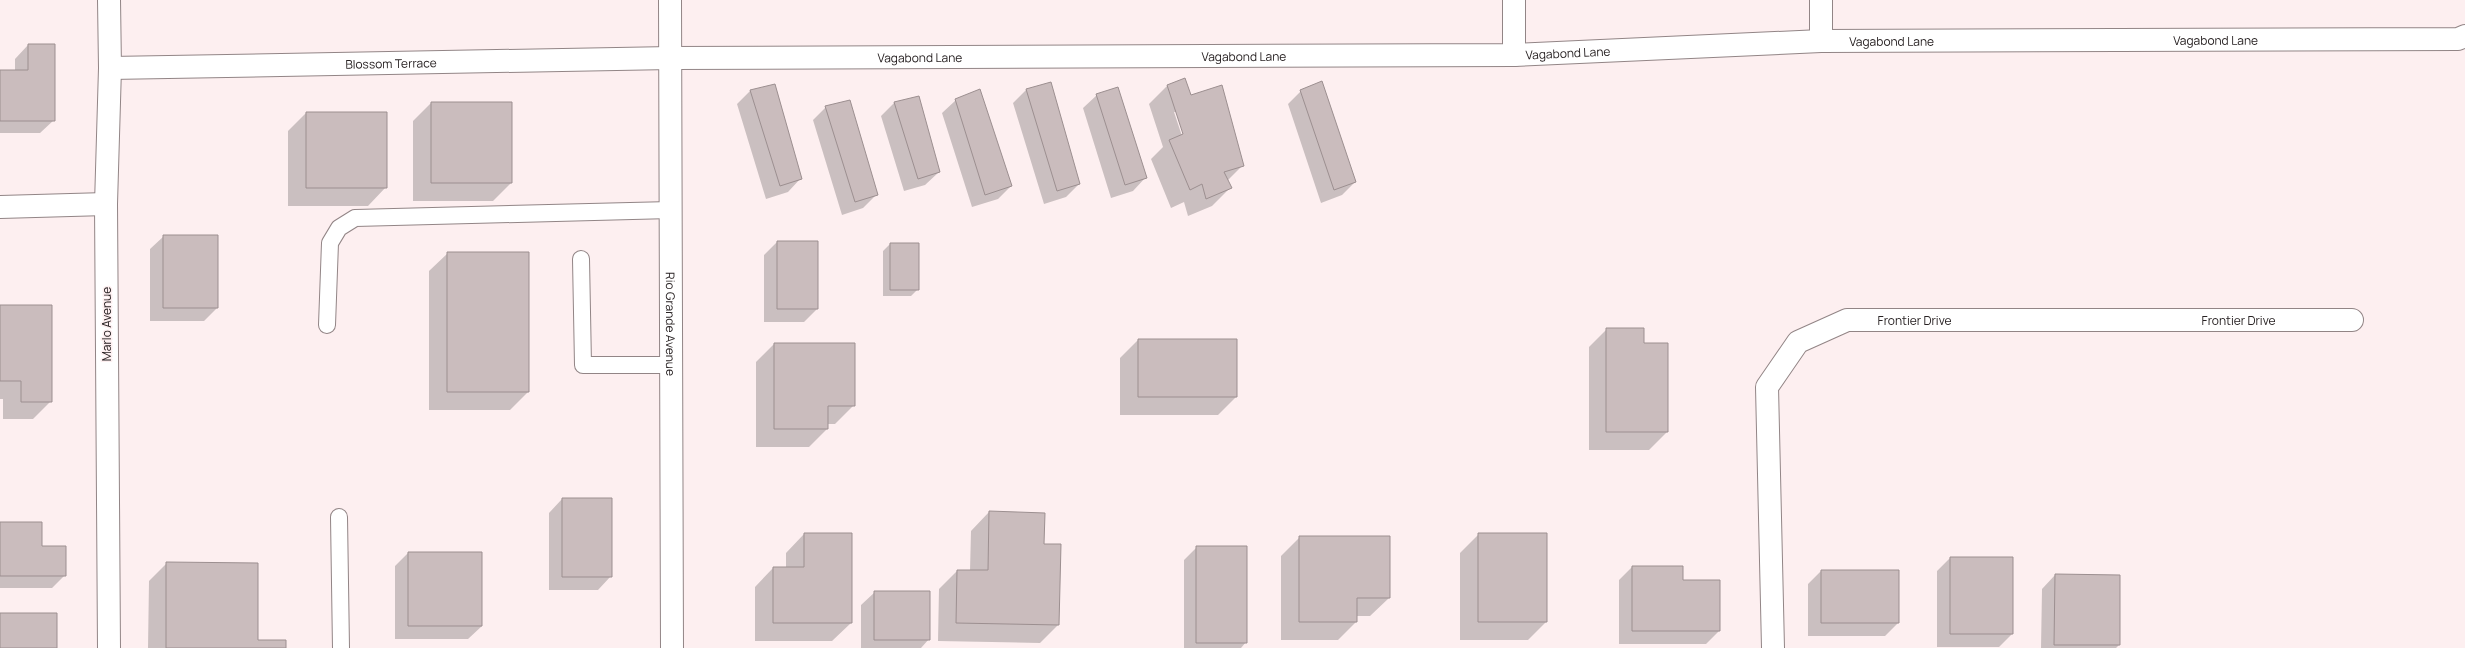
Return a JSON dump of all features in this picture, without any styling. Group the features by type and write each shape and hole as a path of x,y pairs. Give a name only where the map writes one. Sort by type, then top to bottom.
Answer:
{"street":[{"name":"Marlo Avenue","path":"109,0 110,68 106,204 109,648"},
{"name":"Rio Grande Avenue","path":"670,0 672,648"},
{"path":"1514,0 1514,55"},
{"path":"1821,0 1821,42"},
{"name":"Vagabond Lane","path":"671,58 1514,55 1821,42 2458,38 2465,36"},
{"name":"Blossom Terrace","path":"110,68 671,58"},
{"path":"0,207 106,204"},
{"name":"Frontier Drive","path":"1773,648 1767,387 1798,342 1847,320 2352,320"}],"lane":[{"path":"327,326 330,244 339,228 355,218 671,210"},
{"path":"581,259 583,365 672,365"},
{"path":"339,517 341,648"}],"building":[{"path":"28,44 55,44 55,121 0,121 0,70 28,70"},
{"path":"1185,78 1191,95 1222,85 1244,166 1224,172 1232,188 1206,199 1202,184 1190,190 1169,140 1183,134 1167,85"},
{"path":"1322,81 1356,182 1334,190 1300,90"},
{"path":"1051,82 1080,184 1057,191 1026,89"},
{"path":"775,84 802,179 780,186 750,90"},
{"path":"1118,87 1147,178 1125,185 1096,94"},
{"path":"980,89 1012,186 985,195 955,99"},
{"path":"919,96 940,172 918,179 894,102"},
{"path":"850,100 878,195 855,202 825,106"},
{"path":"431,102 512,102 512,183 431,183"},
{"path":"306,112 387,112 387,188 306,188"},
{"path":"163,235 218,235 218,308 163,308"},
{"path":"777,241 818,241 818,309 777,309"},
{"path":"890,243 919,243 919,290 890,290"},
{"path":"447,252 529,252 529,392 447,392"},
{"path":"0,305 52,305 52,402 21,402 21,381 0,381"},
{"path":"1606,328 1644,328 1644,343 1668,343 1668,432 1606,432"},
{"path":"1138,339 1237,339 1237,397 1138,397"},
{"path":"774,343 855,343 855,406 828,406 828,429 774,429"},
{"path":"562,498 612,498 612,577 562,577"},
{"path":"989,511 1045,513 1044,544 1061,544 1059,625 956,623 957,570 988,570"},
{"path":"0,522 42,522 42,546 66,546 66,576 0,576"},
{"path":"804,533 852,533 852,623 773,623 773,567 804,567"},
{"path":"1478,533 1547,533 1547,622 1478,622"},
{"path":"1299,536 1390,536 1390,598 1357,598 1357,622 1299,622"},
{"path":"1196,546 1247,546 1247,643 1196,643"},
{"path":"408,552 482,552 482,626 408,626"},
{"path":"1950,557 2013,557 2013,634 1950,634"},
{"path":"166,562 258,563 258,640 286,640 286,648 166,648"},
{"path":"1632,566 1683,566 1683,580 1720,580 1720,631 1632,631"},
{"path":"1821,570 1899,570 1899,623 1821,623"},
{"path":"2055,574 2120,575 2120,645 2054,645"},
{"path":"874,591 930,591 930,640 874,640"},
{"path":"0,613 57,613 57,648 0,648"}]}
